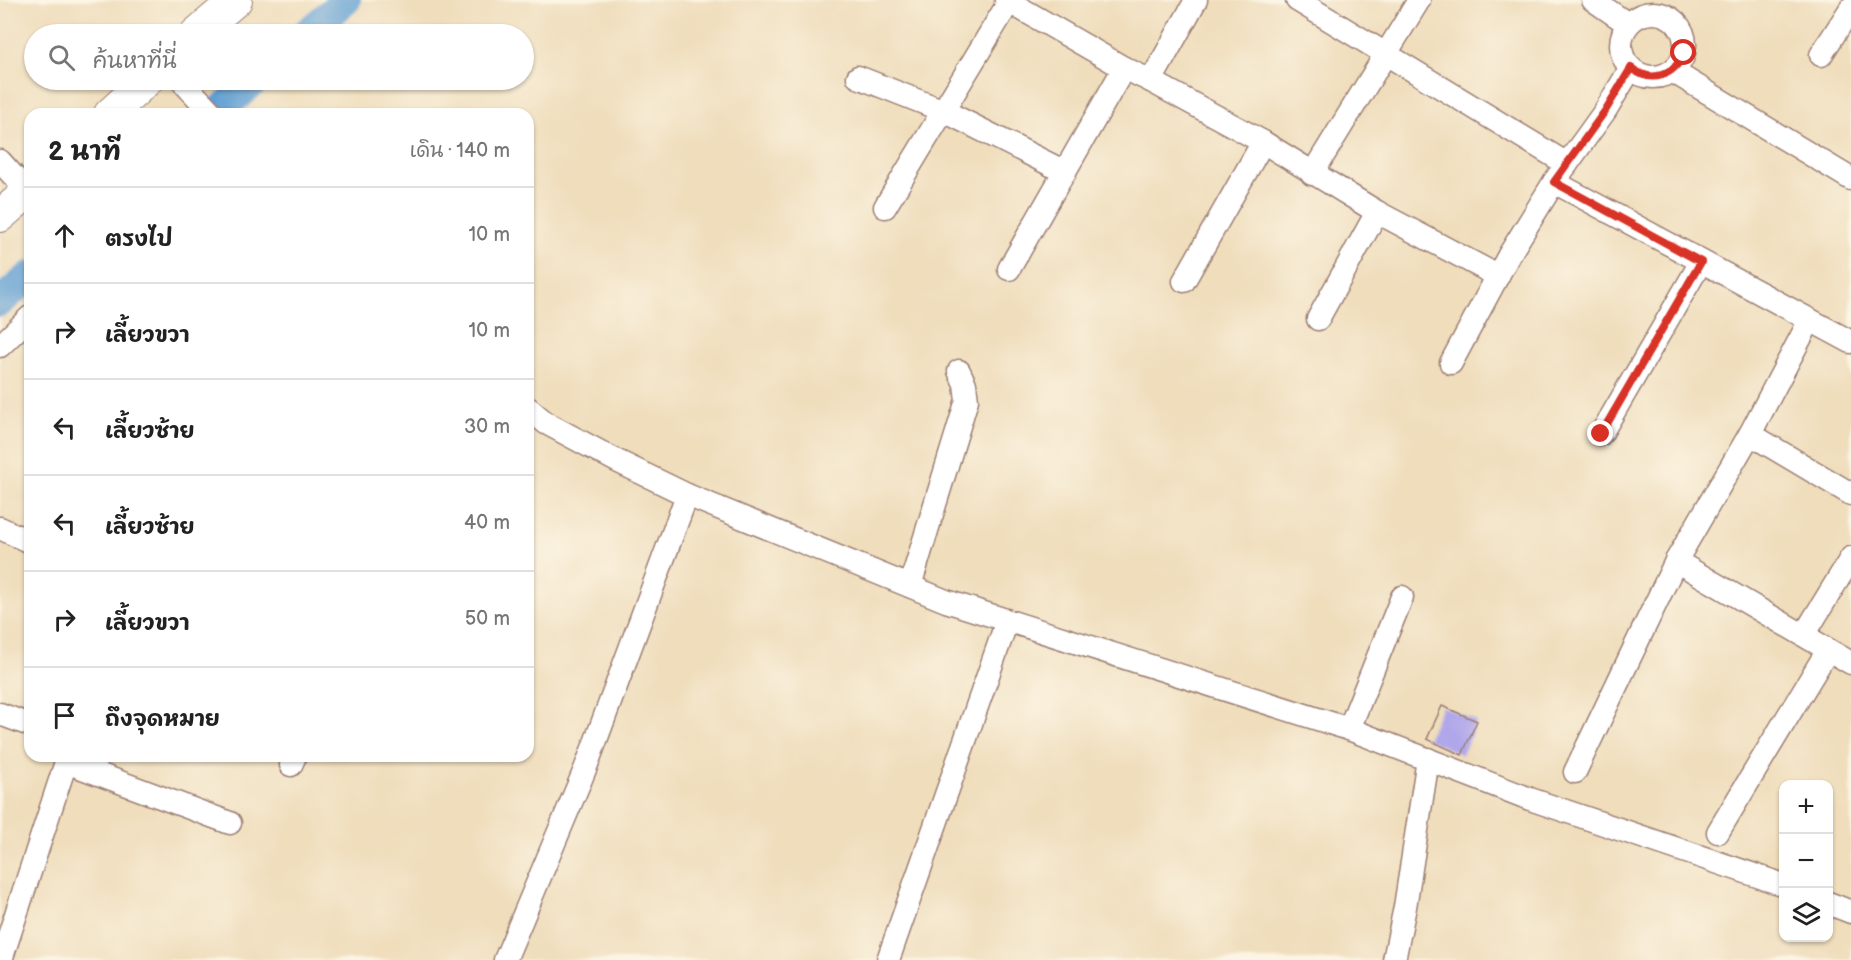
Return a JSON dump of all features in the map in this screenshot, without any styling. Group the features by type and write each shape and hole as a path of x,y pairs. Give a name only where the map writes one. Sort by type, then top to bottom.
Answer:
{"street":[{"path":"208,24 236,0"},
{"path":"1152,81 1196,0"},
{"path":"1297,0 1386,53 1561,173 1701,262 1851,342"},
{"path":"1312,174 1419,0"},
{"path":"1593,0 1629,24"},
{"path":"885,207 944,111 1007,1 1124,68 1263,142 1377,212 1498,276"},
{"path":"1660,6 1667,16 1677,22 1683,32 1686,42 1680,63 1665,75 1647,77 1631,68 1625,61 1621,42 1629,24 1636,17 1660,6"},
{"path":"1821,55 1851,8"},
{"path":"1009,269 1124,68"},
{"path":"1451,363 1498,276 1561,173 1605,111 1631,68"},
{"path":"1672,71 1851,179"},
{"path":"858,77 944,111 1065,172"},
{"path":"117,108 136,90"},
{"path":"190,90 207,108"},
{"path":"1184,281 1263,142"},
{"path":"0,161 24,186"},
{"path":"0,216 24,195"},
{"path":"1318,319 1377,212"},
{"path":"1601,434 1701,262"},
{"path":"1575,771 1677,561 1750,434 1810,320"},
{"path":"910,586 967,400 965,384 959,371"},
{"path":"534,413 546,423 687,495 946,601 1349,729 1530,799 1779,883"},
{"path":"1750,434 1851,494"},
{"path":"505,960 586,768 687,495"},
{"path":"0,528 24,539"},
{"path":"1804,635 1851,558"},
{"path":"1677,561 1851,663"},
{"path":"1349,729 1402,597"},
{"path":"888,960 1007,621"},
{"path":"1718,832 1828,650"},
{"path":"0,714 24,723"},
{"path":"1394,960 1405,907 1428,759"},
{"path":"1,960 66,762"},
{"path":"75,762 230,823"},
{"path":"1833,905 1851,912"}],"building":[{"path":"1442,706 1477,721 1462,755 1427,739"}],"waterway":[{"path":"318,24 346,0"},
{"path":"223,108 244,90"},
{"path":"0,302 24,281"}],"route":[{"path":"1601,434 1701,262 1554,182 1605,111 1631,68 1647,77 1665,75 1680,63 1684,53"}]}
